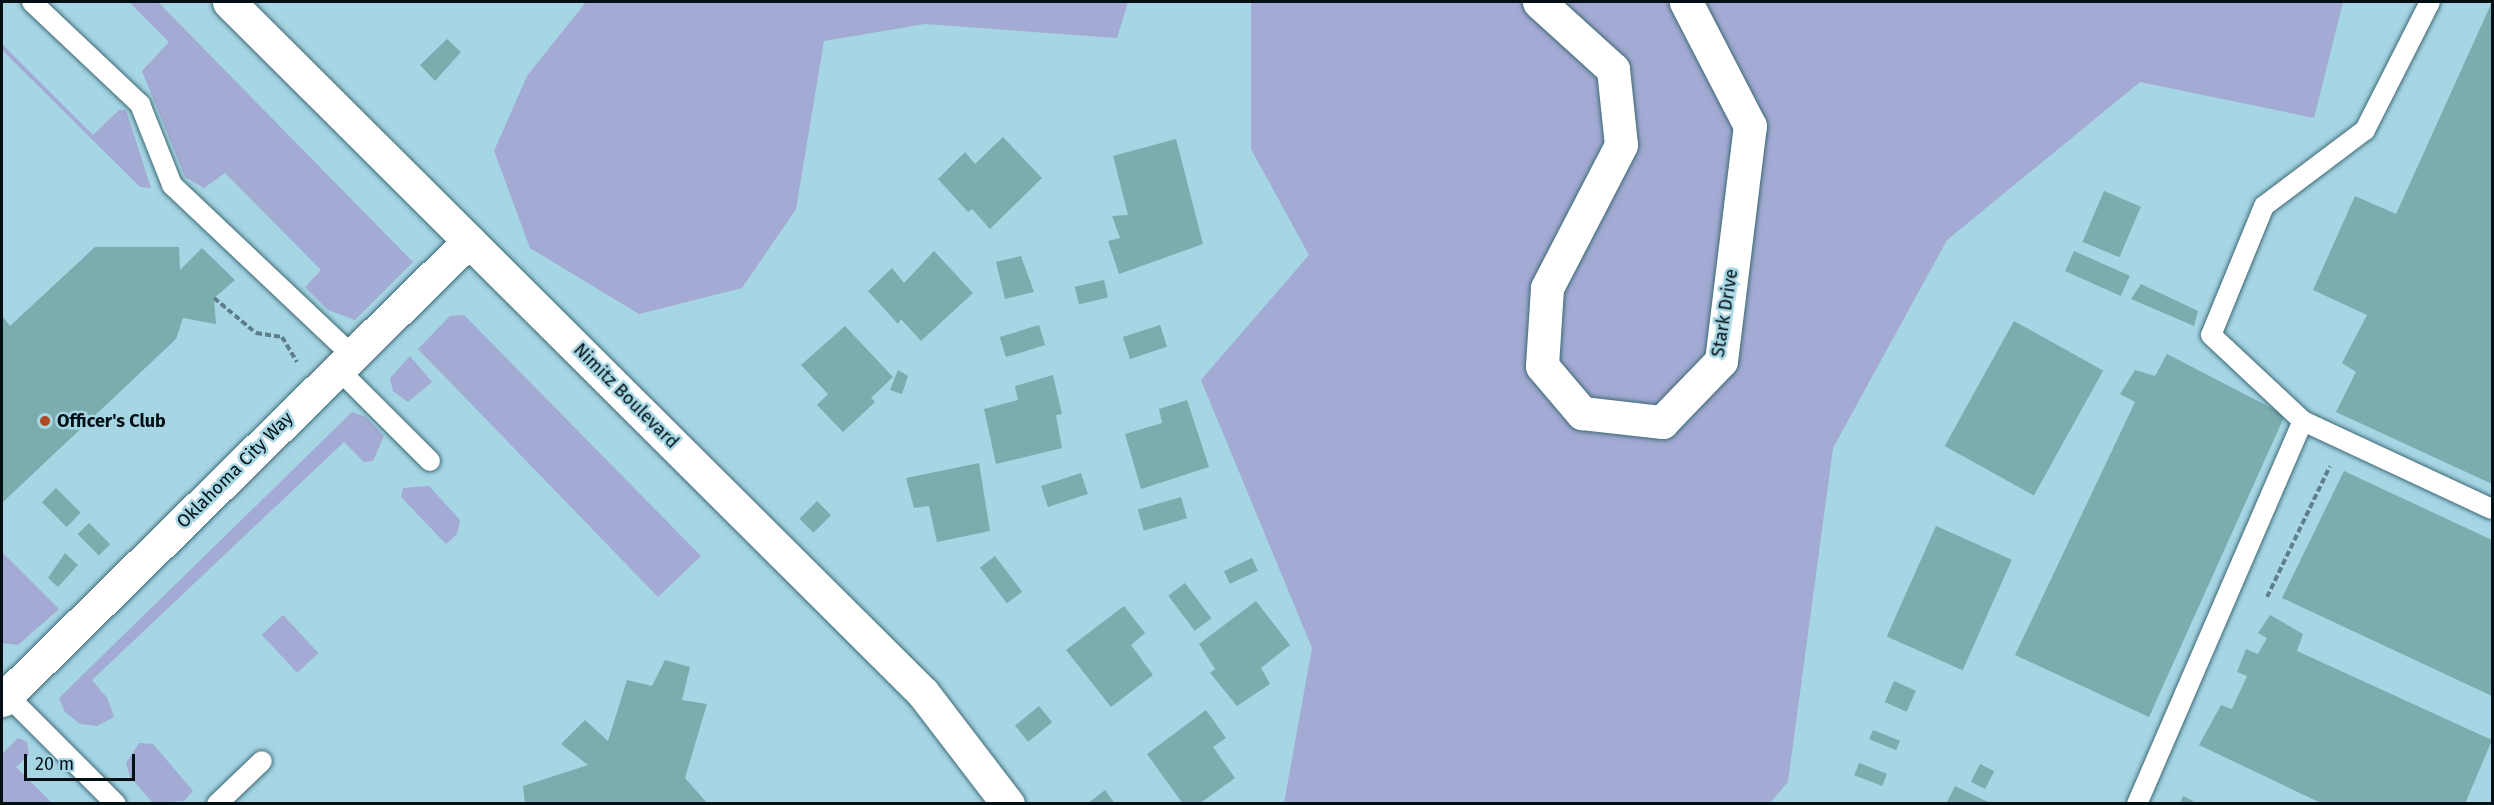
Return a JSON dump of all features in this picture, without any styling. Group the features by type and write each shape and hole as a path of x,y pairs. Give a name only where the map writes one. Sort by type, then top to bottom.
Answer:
{"street":[{"name":"Nimitz Boulevard","path":"230,2 923,693 1008,804"},
{"name":"Stark Drive","path":"1539,2 1613,69 1621,145 1546,288 1542,366 1582,413 1662,422 1721,361 1750,126 1686,2"},
{"name":"Oklahoma City Way","path":"6,689 469,241"}],"lane":[{"path":"32,2 140,104 172,185 345,362 430,461"},
{"path":"2430,2 2365,130 2264,206 2211,335 2303,421 2493,508"},
{"path":"2137,804 2303,421"},
{"path":"6,689 116,804"},
{"path":"217,804 262,761"}],"path":[{"path":"2267,597 2335,454"}],"shaded area":[{"path":"129,2 158,2 413,262 355,320 328,310 305,287 321,270 225,173 204,188 185,177 142,71 169,42"},
{"path":"586,2 1128,2 1117,38 925,24 824,41 796,209 742,288 639,314 530,248 494,151 527,76"},
{"path":"1251,2 2343,2 2314,118 2140,82 1947,240 1833,448 1788,782 1770,803 1284,803 1312,648 1201,380 1309,255 1251,149"},
{"path":"2,44 93,135 119,110 126,110 151,188 140,187 2,50"},
{"path":"464,315 701,556 658,597 418,349 450,316"},
{"path":"410,356 432,382 408,402 393,391 390,378"},
{"path":"352,412 366,417 384,436 373,461 364,462 344,442 92,680 108,699 114,717 97,726 80,724 65,712 59,698"},
{"path":"429,486 460,520 457,534 446,544 401,497 403,488"},
{"path":"2,552 59,609 18,645 2,643"},
{"path":"283,615 318,653 297,673 262,635"},
{"path":"18,738 27,742 29,755 16,767 52,803 2,803 2,754"},
{"path":"139,743 153,744 193,791 184,801 153,803 130,777 126,763"}],"building":[{"path":"2492,2 2492,484 2336,412 2356,372 2342,363 2367,315 2313,290 2355,196 2396,214"},
{"path":"447,39 461,52 435,81 420,65"},
{"path":"1003,137 1042,178 990,229 972,209 968,212 938,179 965,152 975,164"},
{"path":"1176,139 1203,244 1119,274 1108,241 1120,238 1112,216 1128,215 1113,156"},
{"path":"2104,191 2141,207 2119,257 2083,242"},
{"name":"Officer's Club","path":"95,247 179,247 180,270 202,248 235,280 214,298 216,324 183,318 176,339 2,503 2,316 10,326"},
{"path":"934,251 973,293 921,341 901,319 898,324 868,291 892,268 904,283"},
{"path":"2074,251 2130,276 2121,296 2065,271"},
{"path":"1021,256 1034,292 1005,299 996,262"},
{"path":"1104,280 1108,298 1079,304 1075,287"},
{"path":"2141,284 2198,311 2194,326 2131,299"},
{"path":"2014,321 2103,370 2034,496 1945,446"},
{"path":"1039,325 1045,345 1006,357 1000,337"},
{"path":"1160,325 1167,347 1130,359 1123,337"},
{"path":"845,326 893,377 871,398 875,402 843,432 817,405 828,394 801,365"},
{"path":"2167,354 2285,415 2149,717 2015,655 2135,402 2120,394 2135,370 2155,376"},
{"path":"898,370 908,376 902,394 890,390"},
{"path":"1053,375 1062,414 1056,415 1062,448 996,464 984,409 1018,400 1015,386"},
{"path":"1187,400 1209,467 1141,489 1125,434 1162,423 1159,409"},
{"path":"979,463 990,531 937,542 929,506 914,508 906,478"},
{"path":"2344,471 2492,540 2492,696 2282,598"},
{"path":"1081,473 1088,494 1048,507 1041,486"},
{"path":"56,488 81,513 67,527 42,502"},
{"path":"1181,497 1187,518 1144,531 1138,509"},
{"path":"817,501 831,515 813,533 799,519"},
{"path":"89,523 110,544 99,556 78,534"},
{"path":"1936,526 2012,560 1963,670 1887,637"},
{"path":"65,553 78,565 58,587 48,578"},
{"path":"995,556 1022,592 1007,603 980,567"},
{"path":"1252,558 1258,571 1230,584 1224,571"},
{"path":"1185,583 1211,618 1195,631 1168,596"},
{"path":"1256,601 1290,645 1261,668 1270,684 1237,706 1210,673 1215,669 1199,644"},
{"path":"1124,606 1145,633 1131,645 1153,675 1111,707 1066,650"},
{"path":"2270,615 2303,634 2297,651 2492,740 2465,804 2323,804 2199,745 2221,705 2232,709 2247,676 2237,672 2246,649 2258,654 2267,638 2258,633"},
{"path":"665,660 690,667 682,700 707,704 685,778 708,804 525,804 523,786 588,765 561,744 585,720 608,741 627,680 652,686"},
{"path":"1894,681 1916,691 1907,712 1885,702"},
{"path":"1039,706 1052,722 1028,742 1015,726"},
{"path":"1206,710 1226,738 1213,747 1235,778 1199,804 1183,804 1147,754"},
{"path":"1873,730 1900,741 1896,750 1869,739"},
{"path":"1859,763 1887,774 1882,786 1854,775"},
{"path":"1980,764 1994,771 1985,789 1971,782"},
{"path":"1955,786 1992,804 1946,804"},
{"path":"1105,790 1115,804 1087,804"},
{"path":"2183,796 2199,804 2180,804"}],"place":[{"name":"Officer's Club","path":"45,421"}]}
